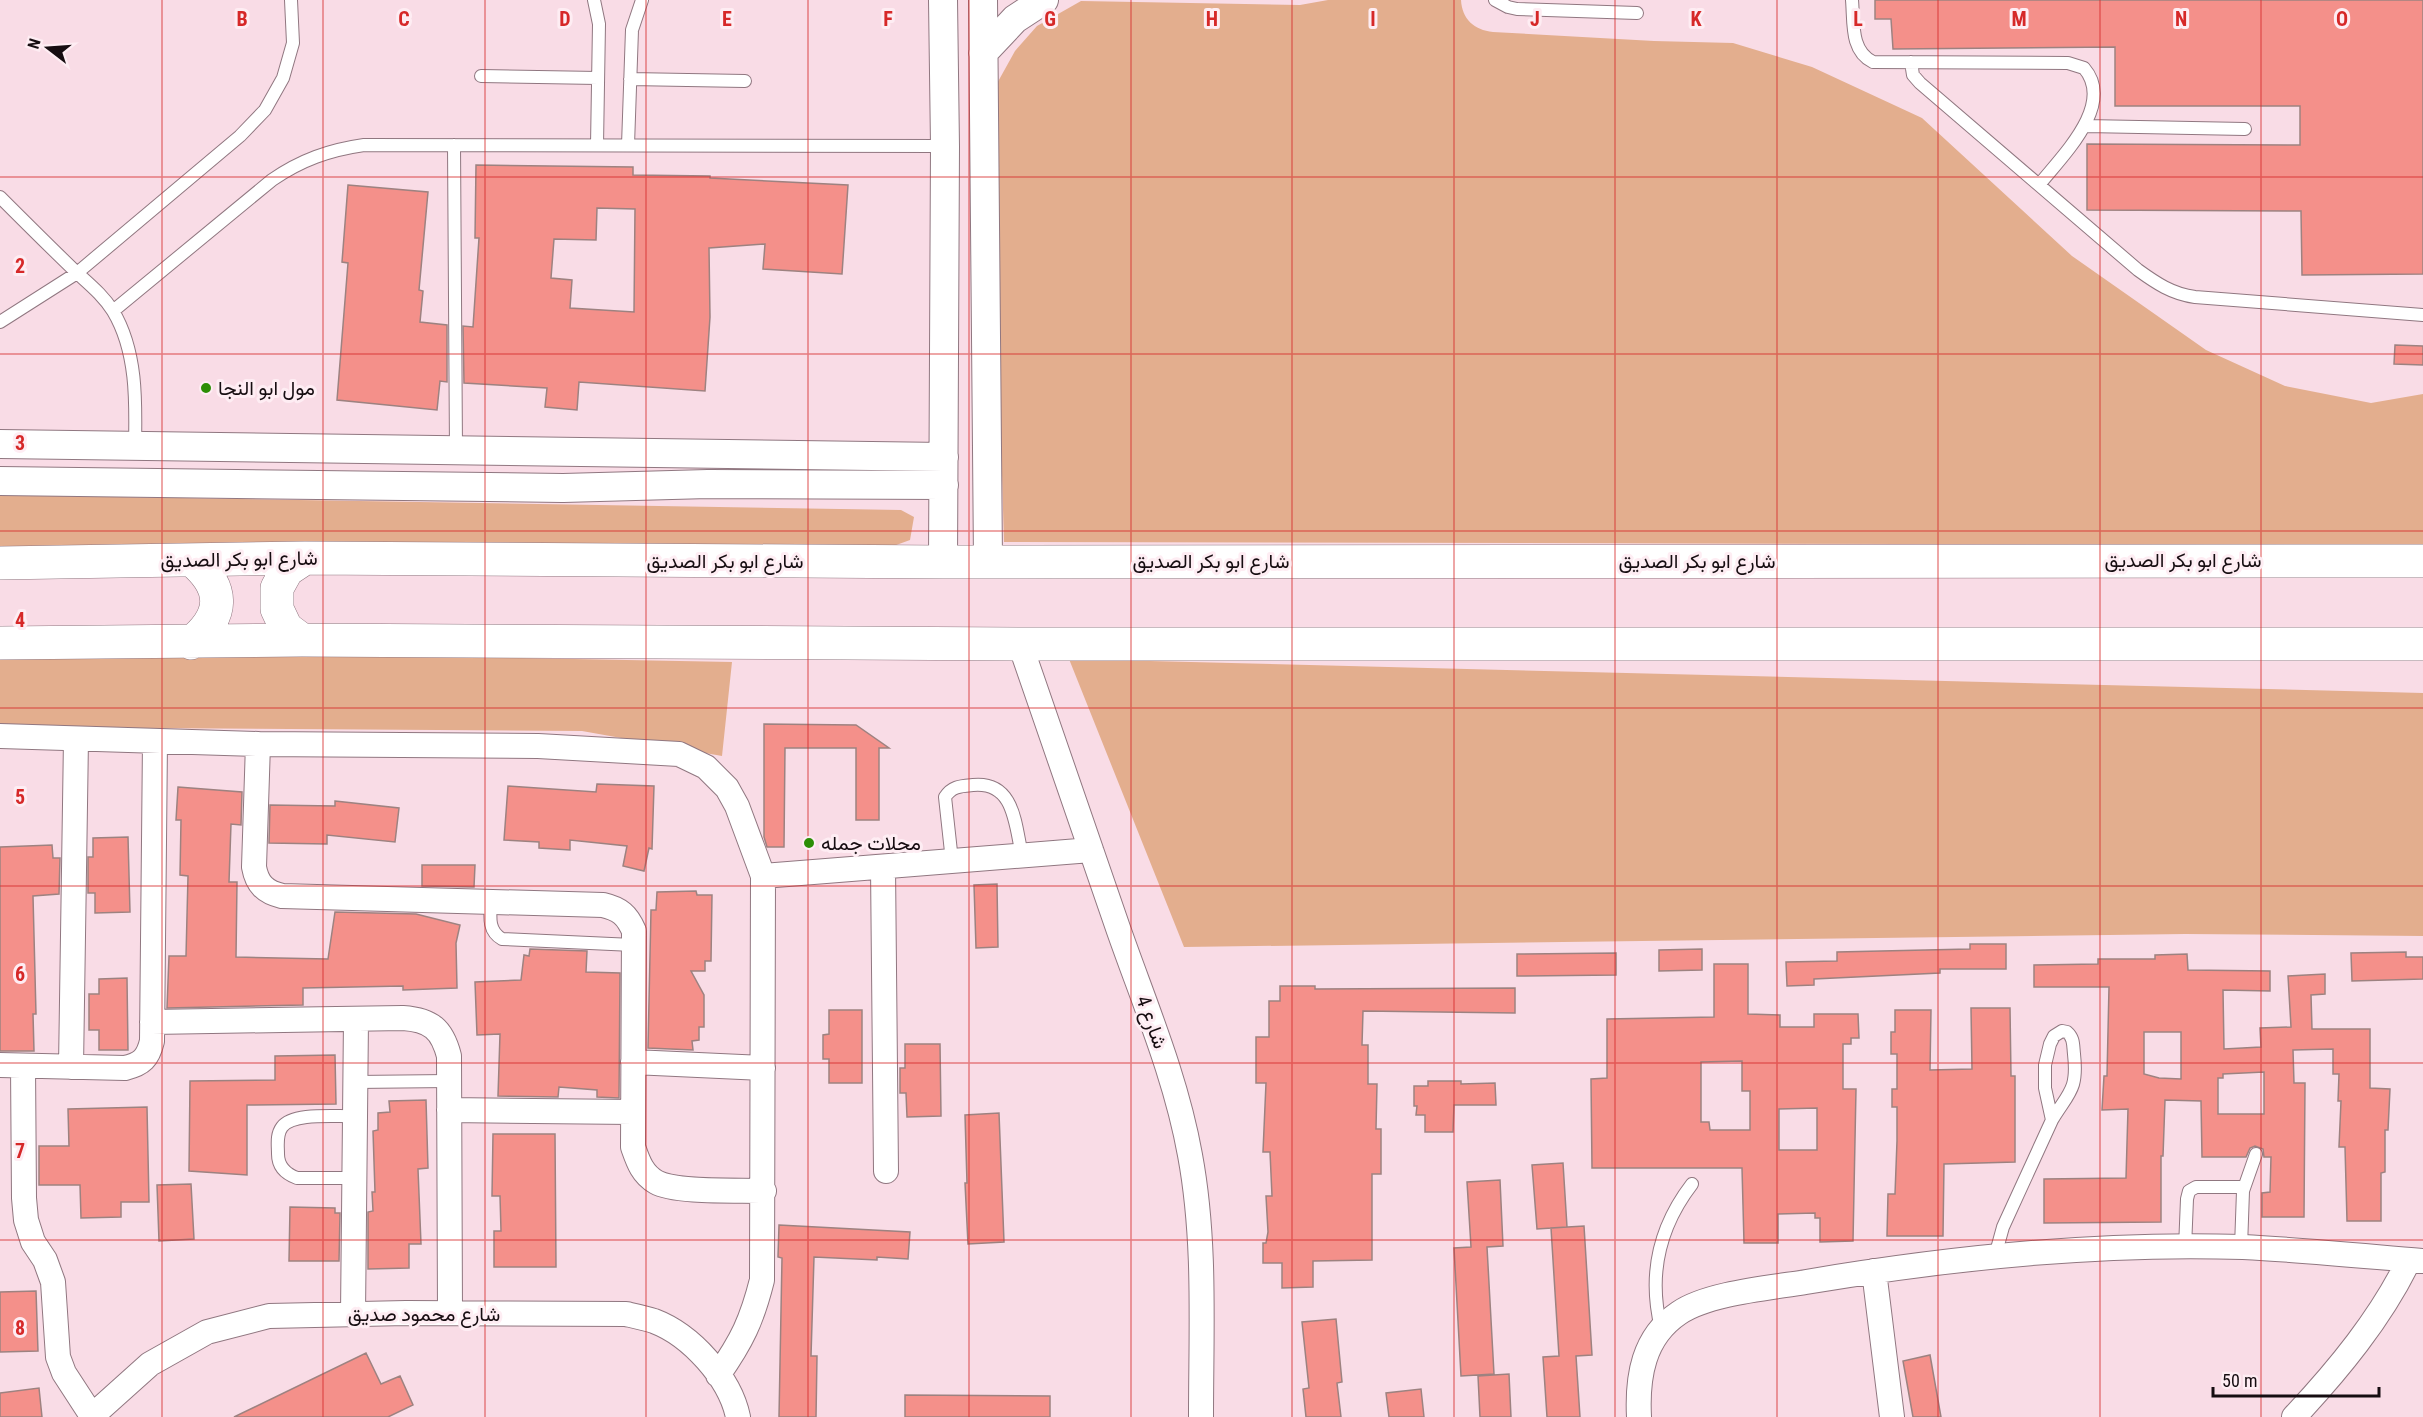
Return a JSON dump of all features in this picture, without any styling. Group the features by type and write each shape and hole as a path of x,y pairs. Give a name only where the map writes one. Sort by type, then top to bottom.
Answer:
{"main road":[{"name":"شارع ابو بكر الصديق","path":"0,563 305,558 942,562 2423,561"},
{"path":"302,640 286,628 276,609 277,588 287,570 305,558"},
{"path":"191,643 207,630 216,611 216,591 207,573 192,560"},
{"path":"0,643 191,643 302,640 1020,644 2423,644"}],"street":[{"path":"942,562 945,457 943,0"},
{"path":"983,0 988,561"},
{"path":"983,53 1015,20 1044,0"},
{"path":"0,444 945,457"},
{"path":"33,482 37,445"},
{"path":"0,481 563,488 708,484 944,485"},
{"name":"شارع 4","path":"1020,644 1160,1042 1179,1106 1194,1180 1201,1252 1201,1417"},
{"path":"0,736 258,744 538,746 679,754 706,767 727,788 737,806 763,876 764,1244 762,1280 754,1314 738,1346 718,1375"},
{"path":"71,1067 76,739"},
{"path":"92,1417 64,1373 58,1357 53,1282 45,1260 33,1242 26,1220 12,1066 125,1068 139,1065 148,1055 152,1022 155,741"},
{"path":"258,744 254,867 256,878 271,894 603,905 617,908 628,917 634,931 633,1147 640,1167 656,1182 677,1188 764,1191"},
{"path":"763,876 1091,850"},
{"path":"883,867 886,1171"},
{"path":"353,1314 356,1019"},
{"path":"152,1022 420,1019 434,1027 445,1040 449,1056 450,1313"},
{"path":"633,1062 764,1068"},
{"path":"449,1110 633,1112"},
{"path":"1639,1417 1640,1374 1647,1350 1661,1328 1679,1312 1702,1302 1740,1293 1874,1271 1995,1256 2241,1247 2416,1261"},
{"path":"2294,1417 2340,1364 2416,1261"},
{"path":"1874,1271 1892,1417"},
{"name":"شارع محمود صديق","path":"92,1417 150,1364 207,1332 269,1316 450,1313 626,1314 654,1321 680,1335 718,1375 735,1401 738,1417"}],"lane":[{"path":"0,322 77,273 240,136 265,110 283,78 293,43 291,0"},
{"path":"594,0 599,24 597,145"},
{"path":"628,145 632,30 642,0"},
{"path":"1495,0 1517,9 1637,13"},
{"path":"1852,0 1856,39 1862,54 1873,62 2074,63 2084,68 2093,86 2092,107 2086,126 2039,185"},
{"path":"1911,62 1915,80 2138,270 2174,292 2195,297 2423,315"},
{"path":"481,76 598,78"},
{"path":"630,79 745,81"},
{"path":"2086,126 2245,129"},
{"path":"113,311 272,180 293,166 326,153 364,145 945,146"},
{"path":"454,145 456,450"},
{"path":"0,197 94,288 113,311 125,338 133,372 136,406 135,446"},
{"path":"952,861 945,797 949,790 956,787 978,784 991,785 1002,792 1009,803 1023,855"},
{"path":"491,902 491,929 502,939 633,945"},
{"path":"1995,1256 2003,1227 2052,1120 2067,1099 2075,1079 2072,1039 2067,1032 2062,1031 2057,1032 2050,1044 2045,1065 2044,1088 2052,1120"},
{"path":"355,1082 449,1081"},
{"path":"354,1178 297,1178 288,1175 278,1160 278,1137 281,1128 288,1121 297,1118 355,1116"},
{"path":"2241,1247 2243,1187 2256,1154"},
{"path":"1661,1328 1655,1281 1659,1249 1670,1219 1692,1184"},
{"path":"2185,1248 2189,1191 2196,1187 2243,1187"}],"shaded area":[{"path":"1328,0 1461,0 1464,13 1470,22 1480,29 1493,32 1733,43 1812,67 1922,118 2072,256 2206,350 2285,386 2371,403 2423,394 2423,545 1004,542 992,139 995,87 1015,51 1037,26 1081,1 1300,5"},
{"path":"0,495 901,510 914,517 910,540 888,548 0,550"},
{"path":"318,654 732,662 722,756 582,731 0,727 0,657"},
{"path":"1069,659 2423,693 2423,936 2185,934 1184,947"}],"building":[{"path":"1875,0 2423,0 2423,274 2302,275 2301,211 2087,210 2087,144 2300,145 2300,106 2115,106 2115,47 1893,49 1891,19 1875,19"},
{"path":"476,165 633,167 633,175 710,176 710,178 848,185 842,274 763,269 765,244 709,248 710,317 705,391 579,382 577,410 545,407 547,388 464,383 463,326 473,327 479,238 475,238","holes":["597,208 635,209 634,312 570,308 572,280 551,278 554,239 596,240"]},
{"path":"348,185 428,192 419,290 423,291 420,322 447,325 447,382 440,381 437,410 337,400 348,263 342,262"},
{"path":"2395,345 2423,346 2423,365 2394,364"},
{"path":"764,724 856,725 889,748 879,748 879,820 856,820 856,748 785,748 784,847 767,847 764,837"},
{"path":"597,784 654,786 652,849 649,848 644,871 623,866 627,846 570,840 570,850 539,848 539,842 504,840 508,786 596,792"},
{"path":"178,787 242,792 241,825 231,824 229,882 237,882 236,957 328,959 335,912 416,914 460,925 456,943 457,988 403,990 403,986 303,988 303,1005 167,1008 169,956 186,956 188,876 180,875 181,820 176,820"},
{"path":"335,801 399,808 395,842 327,835 327,844 269,843 270,805 335,806"},
{"path":"128,837 130,912 95,913 95,893 88,893 88,857 93,857 93,838"},
{"path":"52,845 53,858 60,858 59,894 33,896 36,1014 33,1014 34,1051 0,1051 0,847"},
{"path":"422,865 475,865 474,887 422,886"},
{"path":"997,884 998,947 976,948 974,885"},
{"path":"696,891 697,895 712,895 711,961 705,961 705,971 691,971 704,995 704,1027 699,1027 699,1040 692,1041 693,1050 648,1048 651,910 656,910 657,892"},
{"path":"1970,944 2006,944 2006,969 1940,969 1940,973 1814,979 1814,985 1787,986 1786,962 1837,961 1837,952 1970,949"},
{"path":"530,949 587,951 586,972 620,973 619,1098 597,1097 597,1090 559,1087 558,1097 498,1096 500,1034 477,1035 475,982 521,980 524,955 529,956"},
{"path":"1702,949 1702,970 1659,971 1659,950"},
{"path":"2406,952 2406,957 2423,957 2423,979 2352,981 2351,953"},
{"path":"1616,953 1616,975 1517,976 1517,954"},
{"path":"2187,954 2188,970 2270,971 2270,991 2223,990 2224,1049 2261,1047 2260,1028 2291,1027 2288,976 2325,974 2325,994 2311,995 2312,1029 2370,1029 2370,1088 2390,1089 2388,1130 2385,1130 2385,1172 2381,1173 2381,1221 2347,1221 2345,1147 2339,1147 2341,1101 2338,1101 2339,1074 2333,1074 2333,1049 2293,1050 2294,1083 2305,1083 2304,1217 2262,1217 2262,1193 2270,1192 2271,1157 2264,1157 2263,1149 2255,1146 2250,1148 2246,1157 2202,1157 2201,1101 2165,1100 2163,1156 2161,1156 2161,1222 2044,1223 2044,1179 2126,1178 2128,1109 2102,1110 2104,1076 2107,1076 2109,987 2034,987 2034,965 2098,964 2098,959 2155,959 2155,955","holes":["2144,1032 2181,1032 2181,1079 2159,1078 2144,1074","2264,1072 2264,1114 2218,1114 2218,1078 2223,1078 2223,1074"]},
{"path":"1714,964 1748,964 1748,1014 1780,1015 1780,1027 1814,1027 1814,1014 1858,1014 1859,1038 1851,1038 1851,1044 1843,1044 1843,1089 1856,1089 1853,1241 1820,1242 1820,1218 1815,1218 1815,1213 1778,1214 1778,1243 1744,1243 1742,1168 1592,1168 1591,1079 1607,1078 1607,1019 1714,1017","holes":["1742,1061 1742,1091 1750,1091 1750,1130 1710,1130 1709,1122 1701,1122 1701,1062","1817,1108 1817,1150 1779,1150 1779,1109"]},
{"path":"127,978 128,1050 99,1050 99,1030 89,1030 89,994 99,994 99,979"},
{"path":"1280,986 1315,986 1315,989 1515,988 1515,1013 1363,1011 1362,1045 1368,1045 1368,1084 1377,1084 1376,1129 1381,1129 1381,1174 1372,1174 1372,1260 1313,1261 1313,1287 1282,1288 1282,1263 1263,1263 1263,1243 1266,1243 1268,1232 1266,1196 1272,1196 1270,1152 1263,1152 1266,1083 1256,1083 1256,1037 1269,1037 1269,1001 1280,1001"},
{"path":"1971,1008 2010,1008 2011,1076 2015,1076 2015,1162 1944,1164 1943,1236 1887,1236 1888,1194 1895,1194 1897,1141 1897,1107 1892,1107 1892,1089 1897,1089 1897,1054 1891,1054 1891,1032 1895,1032 1895,1010 1931,1010 1930,1070 1972,1069"},
{"path":"829,1010 862,1010 862,1083 829,1083 829,1059 823,1059 823,1035 829,1034"},
{"path":"905,1044 940,1044 941,1116 907,1117 906,1093 900,1093 900,1068 905,1068"},
{"path":"335,1055 336,1104 247,1105 247,1175 189,1171 190,1081 275,1080 275,1056"},
{"path":"1428,1081 1461,1081 1461,1084 1495,1083 1496,1105 1454,1105 1453,1132 1425,1132 1425,1115 1416,1115 1414,1086 1428,1086"},
{"path":"426,1100 428,1168 418,1169 421,1244 409,1244 409,1268 368,1269 368,1212 373,1211 372,1192 375,1192 373,1131 378,1130 378,1113 390,1112 389,1101"},
{"path":"147,1107 149,1202 121,1202 121,1217 81,1218 80,1185 39,1185 39,1146 69,1146 68,1109"},
{"path":"999,1113 1004,1242 968,1244 965,1115"},
{"path":"493,1134 555,1134 556,1267 494,1267 494,1231 501,1231 500,1196 492,1196"},
{"path":"1563,1163 1567,1227 1537,1229 1532,1165"},
{"path":"1500,1180 1503,1246 1487,1247 1494,1374 1461,1376 1454,1248 1471,1247 1467,1182"},
{"path":"191,1184 194,1239 159,1241 157,1185"},
{"path":"290,1207 335,1208 335,1213 340,1213 339,1261 289,1261"},
{"path":"779,1225 910,1232 908,1259 814,1257 811,1356 817,1356 816,1417 779,1417 782,1258 778,1257"},
{"path":"1584,1226 1592,1355 1576,1356 1580,1417 1547,1417 1543,1357 1559,1356 1551,1228"},
{"path":"36,1291 38,1351 0,1352 0,1292"},
{"path":"1336,1319 1342,1382 1337,1383 1341,1417 1306,1417 1303,1389 1309,1388 1302,1322"},
{"path":"366,1353 381,1384 400,1376 413,1405 388,1417 234,1417"},
{"path":"1930,1355 1941,1417 1913,1417 1903,1361"},
{"path":"1509,1374 1511,1417 1480,1417 1478,1376"},
{"path":"39,1388 42,1417 0,1417 0,1393"},
{"path":"1421,1389 1424,1417 1389,1417 1386,1393"},
{"path":"905,1395 1050,1396 1050,1417 905,1417"}],"place":[{"name":"مول ابو النجا","path":"206,388"},
{"name":"محلات جمله","path":"809,843"}]}
